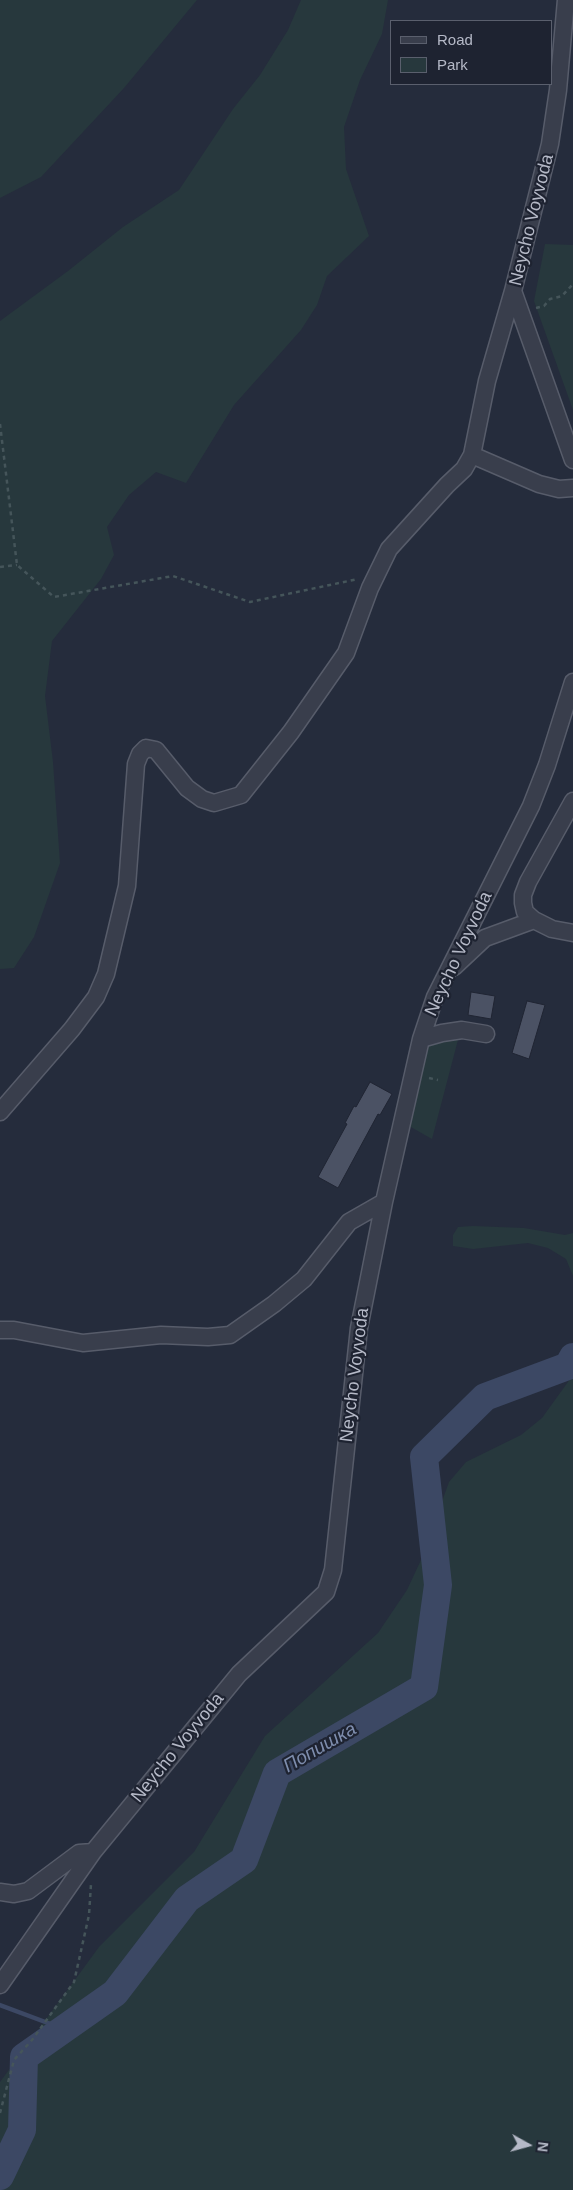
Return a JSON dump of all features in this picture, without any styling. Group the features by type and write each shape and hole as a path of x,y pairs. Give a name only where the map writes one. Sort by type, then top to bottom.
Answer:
{"street":[{"name":"Neycho Voyvoda","path":"566,0 558,90 550,144 512,291 573,460"},
{"path":"0,1112 72,1029 96,997 106,974 127,886 136,764 140,754 146,748 156,750 187,788 202,799 214,803 241,795 291,732 346,653 389,548 446,485 464,468 472,456 487,381 512,291"},
{"path":"472,456 539,484 559,490 573,488"},
{"name":"Neycho Voyvoda","path":"2,1982 93,1852 239,1674 326,1592 333,1570 359,1328 384,1202 421,1039 435,997 532,806 573,682"},
{"path":"573,801 523,894 525,912 534,920 552,929 573,933"},
{"path":"447,973 485,938 534,920"},
{"path":"421,1039 462,1030 486,1034"},
{"path":"0,1330 14,1330 83,1343 161,1335 208,1337 230,1334 268,1308 304,1278 349,1222 384,1202"},
{"path":"0,1892 14,1894 28,1891 79,1853 93,1852"}],"path":[{"path":"520,313 544,306 550,299 562,296 573,284"},
{"path":"0,424 17,565 54,597 173,576 250,602 376,576"},
{"path":"0,567 17,565"},
{"path":"0,2113 14,2060 32,2040 74,1982 89,1915 91,1879"}],"green space":[{"path":"0,0 197,0 124,88 41,177 0,198"},
{"path":"301,0 388,0 382,34 360,80 344,127 346,169 369,236 327,276 317,305 301,330 234,405 186,483 156,472 129,495 107,527 114,555 101,579 52,641 45,696 53,762 60,863 34,937 14,968 0,969 0,321 68,271 123,227 179,190 233,109 260,75 288,30"},
{"path":"545,244 573,245 573,410 534,301"},
{"path":"459,1036 432,1139 409,1126 427,1044"},
{"path":"458,1227 524,1228 565,1235 573,1233 573,1276 566,1259 548,1248 528,1243 473,1249 453,1246 453,1235"},
{"path":"573,1375 573,2190 0,2190 0,2082 99,1947 194,1852 265,1736 378,1633 407,1590 421,1560 449,1482 466,1462 521,1435 542,1418"}],"building":[{"path":"471,992 495,996 491,1019 468,1015"},
{"path":"527,1001 545,1005 529,1059 512,1053"},
{"path":"370,1082 392,1094 380,1115 378,1114 338,1188 318,1177 347,1124 345,1123 354,1106 356,1107"}],"waterway":[{"name":"Попишка","path":"0,2176 22,2130 24,2057 115,1993 187,1899 244,1860 277,1773 424,1687 438,1585 424,1457 485,1397 568,1366 573,1357"},
{"path":"0,2005 64,2029"}]}
